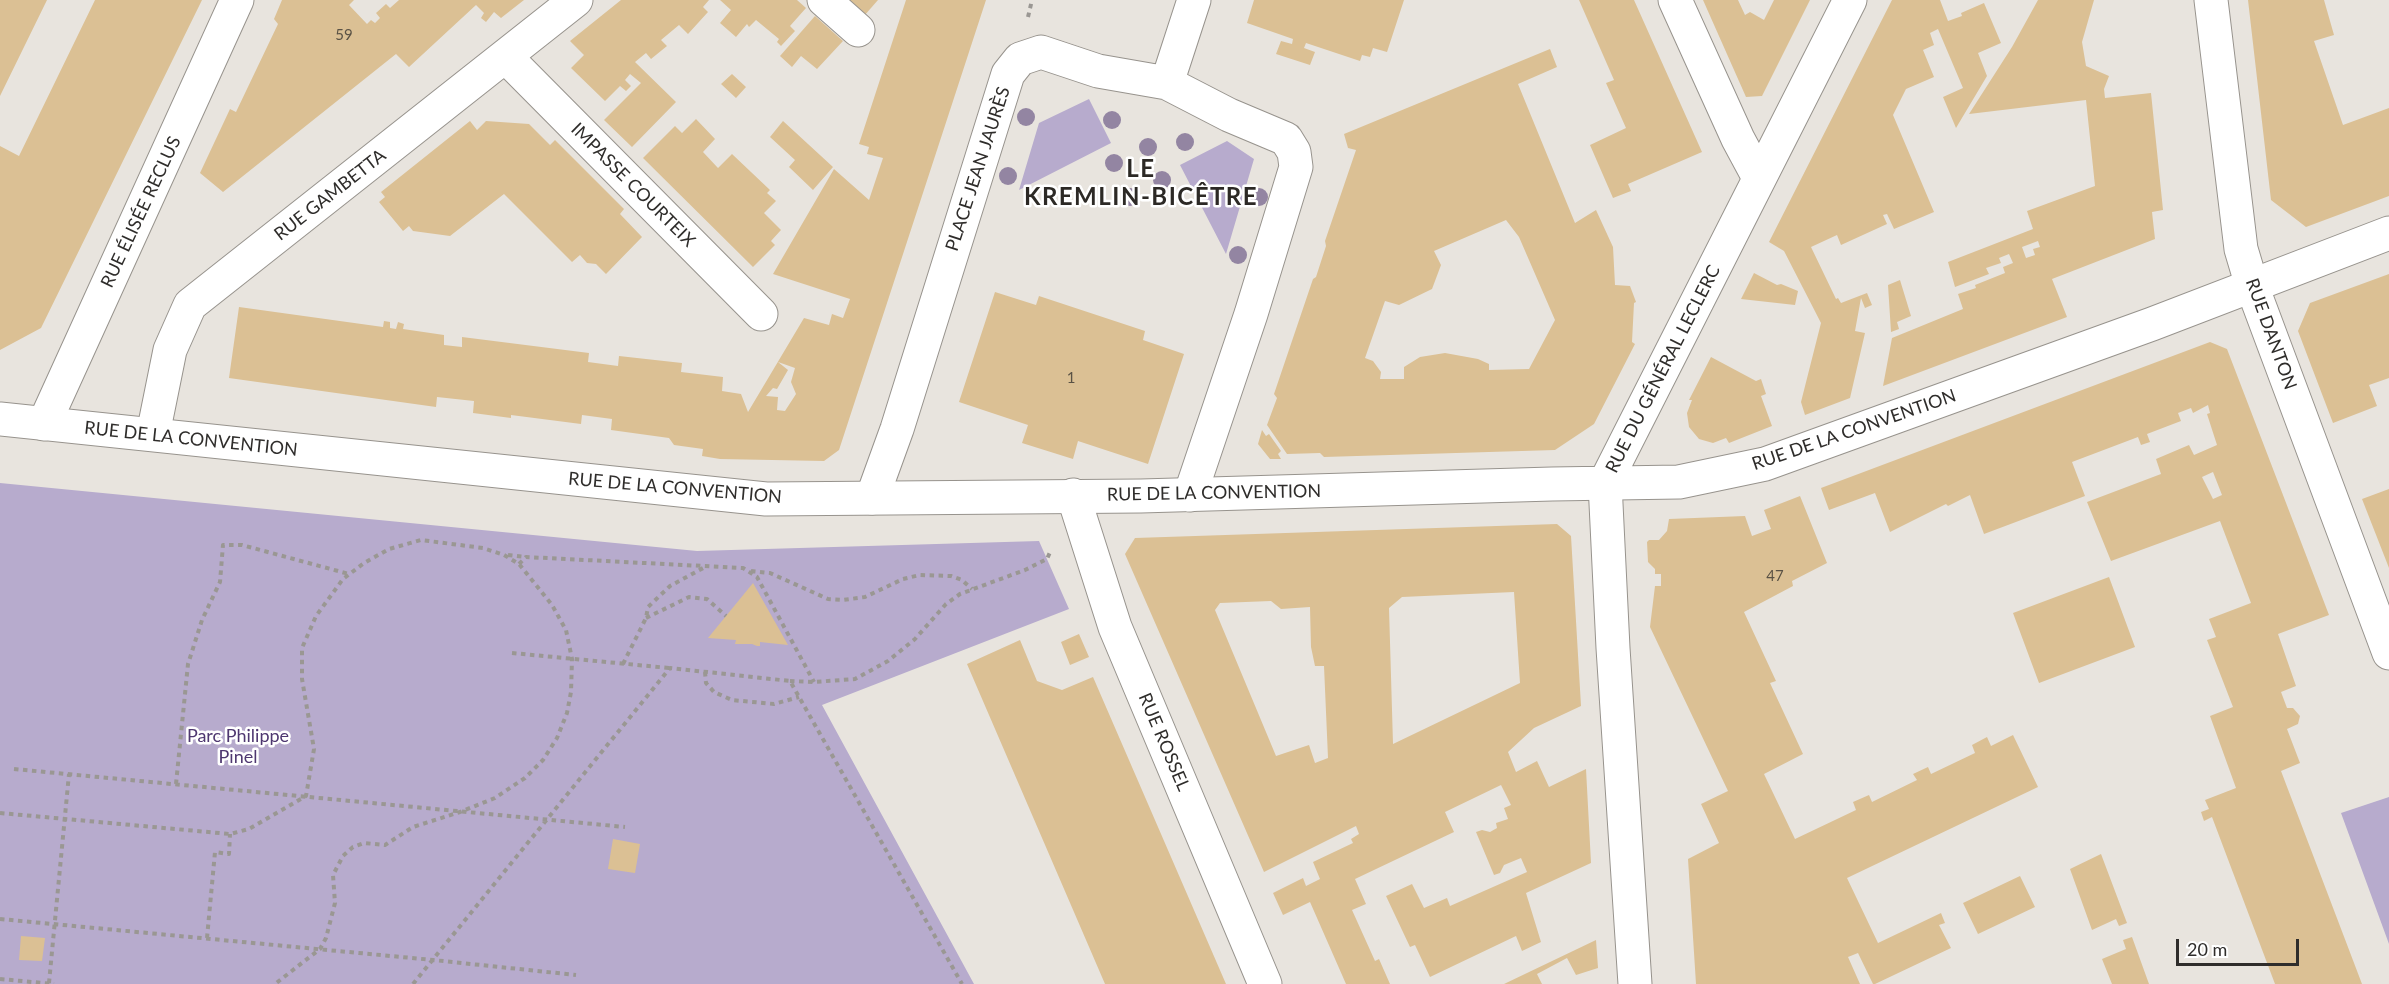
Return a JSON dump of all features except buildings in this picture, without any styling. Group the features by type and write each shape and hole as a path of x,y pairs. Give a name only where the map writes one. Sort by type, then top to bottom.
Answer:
{"street":[{"name":"RUE ÉLISÉE RECLUS","path":"44,424 237,0"},
{"name":"RUE GAMBETTA","path":"153,434 170,350 190,305 576,0"},
{"path":"824,0 858,30"},
{"path":"1167,82 1194,0"},
{"path":"1675,0 1738,139 1759,178"},
{"name":"RUE DU GÉNÉRAL LECLERC","path":"1635,984 1613,648 1605,483 1850,0"},
{"name":"RUE DANTON","path":"2211,0 2241,249 2252,286 2389,653"},
{"name":"PLACE JEAN JAURÈS","path":"872,498 897,429 1008,74 1020,59 1041,52 1098,71 1167,82 1229,115 1286,139 1294,152 1296,167 1251,314 1190,495"},
{"name":"IMPASSE COURTEIX","path":"506,57 761,314"},
{"name":"RUE DE LA CONVENTION","path":"0,419 766,500 1190,495 1679,482 1765,464 2252,286 2389,233"},
{"name":"RUE ROSSEL","path":"1074,495 1116,627 1265,984"}],"path":[{"path":"306,796 314,749 302,679 302,648 315,616 326,599 349,574 389,549 421,540 464,544 504,555 526,557 743,568 770,573 828,599 843,600 865,597 903,579 920,575 951,576 962,580 972,589"},
{"path":"176,784 188,664 202,620 220,582 223,545 242,545 349,574"},
{"path":"512,653 790,681 855,679 888,661 915,639 946,604 972,589 1040,563 1047,559 1051,548"},
{"path":"275,984 321,949 335,903 333,875 343,856 353,847 364,843 386,845 413,827 495,798 525,778 543,760 557,738 572,692 572,659 566,630 552,605 519,564 504,555"},
{"path":"519,564 526,557"},
{"path":"623,664 646,618 648,608 670,586 706,566"},
{"path":"751,571 757,577 814,682"},
{"path":"646,618 689,597 707,599 726,616"},
{"path":"413,984 670,668"},
{"path":"705,672 706,683 714,692 732,700 774,704 799,697"},
{"path":"790,681 962,984"},
{"path":"14,770 625,827"},
{"path":"49,983 69,774"},
{"path":"0,813 230,834 249,829 306,796"},
{"path":"207,938 215,852 229,854 230,834"},
{"path":"0,919 576,975"},
{"path":"0,979 54,984"}],"green space":[{"path":"1089,99 1111,143 1019,190 1039,123"},
{"path":"1227,141 1254,159 1226,254 1180,165"},
{"name":"Parc Philippe Pinel","path":"0,483 697,551 1039,541 1069,609 822,705 974,984 0,984"},
{"path":"2389,797 2389,944 2341,813"}],"district":[{"name":"LE KREMLIN-BICÊTRE","path":"1141,183"}]}
